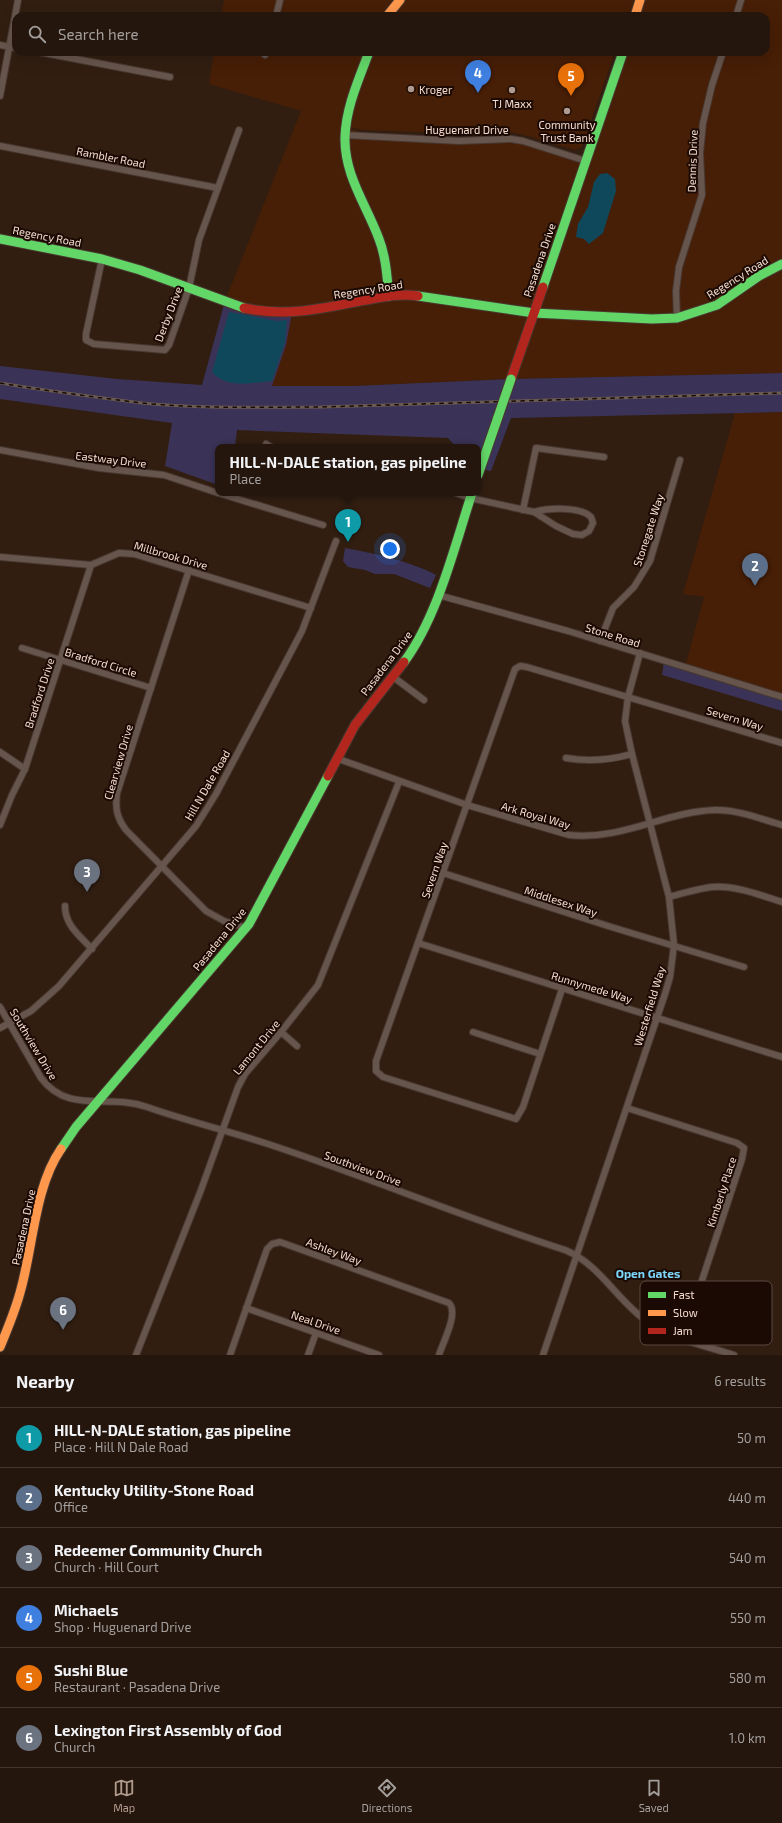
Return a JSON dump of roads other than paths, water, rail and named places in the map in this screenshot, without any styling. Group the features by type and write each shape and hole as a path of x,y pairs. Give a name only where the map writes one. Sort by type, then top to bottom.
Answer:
{"street":[{"path":"17,12 18,0"},
{"path":"277,12 280,0"},
{"path":"390,12 400,0"},
{"path":"636,12 640,0"},
{"path":"737,12 741,0"},
{"path":"0,44 12,47"},
{"path":"0,96 12,51"},
{"path":"60,56 170,77"},
{"path":"368,56 351,104 345,135 346,158 358,196 377,234 384,254 389,296"},
{"name":"Pasadena Drive","path":"481,466 622,56"},
{"name":"Dennis Drive","path":"677,318 676,290 679,267 702,195 700,152 703,123 712,85 722,56"},
{"name":"Derby Drive","path":"102,259 86,340 90,343 160,351 165,350 169,345 189,288 199,240 239,130"},
{"name":"Huguenard Drive","path":"345,135 459,141 511,139 523,141 586,161"},
{"name":"Rambler Road","path":"0,146 218,188"},
{"name":"Regency Road","path":"0,239 102,259 140,270 244,308 263,312 282,313 302,312 389,296 412,295 534,313 652,319 677,318 692,315 717,305 759,276 782,264"},
{"path":"523,510 536,448 604,457"},
{"name":"Eastway Drive","path":"0,450 99,468 164,475 215,492"},
{"name":"Stonegate Way","path":"600,641 613,608 634,587 650,561 680,460"},
{"name":"Eastway Drive","path":"228,496 323,525"},
{"path":"471,496 534,512 556,526 573,534 582,535 589,530 593,523 591,517 581,511 545,508 534,512"},
{"name":"Pasadena Drive","path":"0,1346 22,1290 38,1206 48,1174 63,1144 246,928 261,903 336,758 355,725 421,637 438,595 471,496"},
{"name":"Hill N Dale Road","path":"0,1028 32,1011 45,1000 92,949 196,826 208,808 293,648 312,608 336,541"},
{"name":"Millbrook Drive","path":"0,557 91,565 111,556 126,552 146,556 312,608"},
{"name":"Bradford Drive","path":"0,825 12,795 25,769 91,565"},
{"name":"Clearview Drive","path":"189,570 117,793 115,808 120,822 126,830 206,911 224,921 246,928"},
{"name":"Stone Road","path":"438,595 600,641 782,696"},
{"name":"Bradford Circle","path":"22,648 151,688"},
{"name":"Westerfield Way","path":"544,1355 670,977 674,945 669,897 632,754 625,721 628,697 640,654"},
{"name":"Severn Way","path":"562,989 523,1107 516,1119 379,1074 375,1068 376,1061 513,671 518,667 527,666 782,743"},
{"path":"392,676 424,700"},
{"path":"0,752 25,769"},
{"path":"566,758 577,760 603,760 632,754"},
{"name":"Ark Royal Way","path":"336,758 399,782 467,805 556,832 582,837 608,834 695,813 715,810 742,814 782,825"},
{"name":"Lamont Drive","path":"136,1355 202,1190 234,1095 242,1079 282,1032 312,994 322,978 399,782"},
{"name":"Middlesex Way","path":"443,873 608,926 744,967"},
{"path":"669,897 720,887 740,890 782,902"},
{"path":"65,906 65,913 68,923 92,949"},
{"name":"Runnymede Way","path":"418,943 782,1057"},
{"name":"Southview Drive","path":"0,1007 40,1078 53,1092 62,1097 73,1100 100,1100 135,1103 184,1120 268,1144 578,1255 592,1266 640,1316"},
{"path":"282,1032 297,1046"},
{"path":"473,1032 540,1054"},
{"name":"Kimberly Place","path":"627,1108 737,1143 744,1148 742,1159 702,1281"},
{"name":"Ashley Way","path":"230,1355 267,1249 272,1244 280,1242 449,1303 452,1308 452,1319 439,1355"},
{"name":"Neal Drive","path":"246,1308 379,1355"},
{"path":"308,1355 316,1333"},
{"name":"Southview Drive","path":"704,1345 734,1355"}],"water":[{"path":"607,173 615,179 616,191 603,233 589,244 584,239 576,237 578,224 588,207 594,182 600,174"},
{"path":"229,312 277,321 287,320 285,342 272,381 248,384 232,383 225,381 212,372"}],"railway":[{"path":"0,383 142,403 232,407 321,407 782,393"}],"place":[{"name":"Kroger","path":"411,89"},
{"name":"TJ Maxx","path":"512,90"},
{"name":"Michaels","path":"478,93"},
{"name":"Sushi Blue","path":"571,96"},
{"name":"Community Trust Bank","path":"567,111"},
{"name":"HILL-N-DALE station, gas pipeline","path":"348,542"},
{"name":"Kentucky Utility-Stone Road","path":"755,586"},
{"name":"Redeemer Community Church","path":"87,892"},
{"name":"Lexington First Assembly of God","path":"63,1330"}],"district":[{"name":"Open Gates","path":"648,1273"}]}
